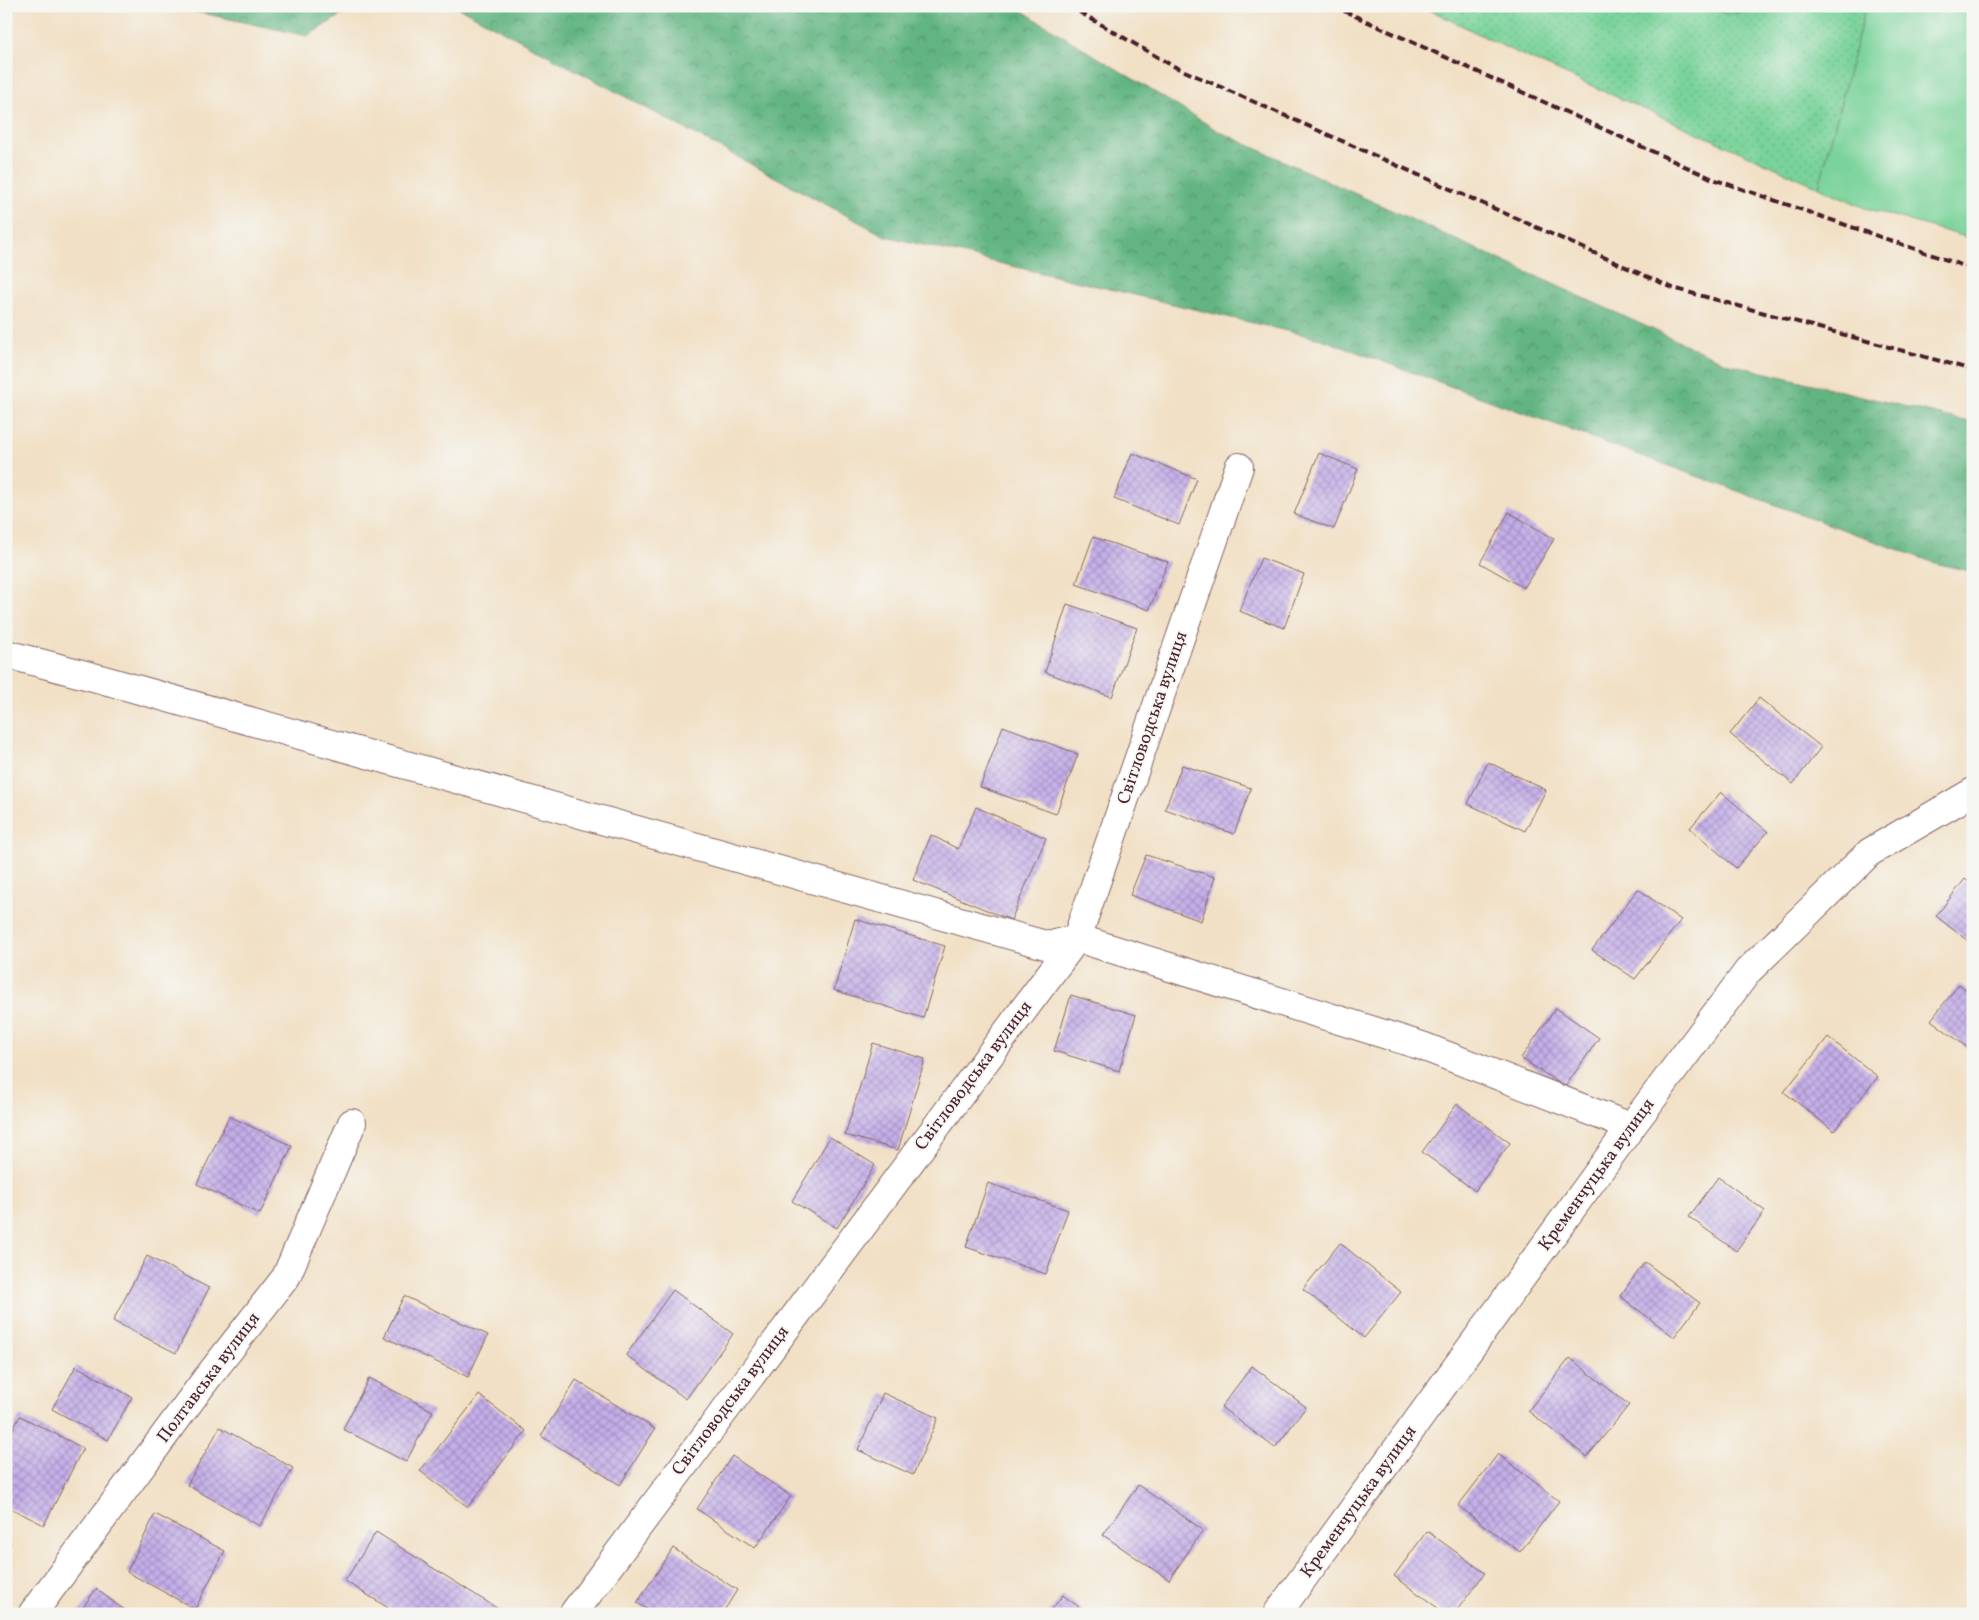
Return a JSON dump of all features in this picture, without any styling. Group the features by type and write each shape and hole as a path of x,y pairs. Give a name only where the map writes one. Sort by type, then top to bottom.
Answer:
{"street":[{"name":"Світловодська вулиця","path":"572,1614 1077,938 1239,467"},
{"path":"6,654 116,683 1049,946 1077,938 1422,1046 1631,1128"},
{"name":"Кременчуцька вулиця","path":"1277,1614 1631,1128 1748,972 1870,852 1973,792"},
{"name":"Полтавська вулиця","path":"32,1614 204,1382 286,1277 352,1123"}],"green space":[{"path":"170,6 356,6 307,36"},
{"path":"456,6 1014,6 1218,131 1726,363 1973,423 1973,572 1935,563 1321,339 885,236"},
{"path":"1422,6 1709,6 1726,14 1772,9 1773,6 1866,6 1819,187 1511,50"},
{"path":"1709,6 1773,6 1773,9 1726,14"},
{"path":"1866,6 1973,6 1973,239 1865,208 1819,187"}],"building":[{"path":"1132,453 1197,479 1179,525 1114,499"},
{"path":"1319,453 1358,469 1334,529 1294,514"},
{"path":"1509,512 1554,539 1524,588 1480,563"},
{"path":"1093,537 1168,562 1149,610 1076,584"},
{"path":"1261,558 1304,574 1284,628 1239,611"},
{"path":"1067,604 1137,628 1112,697 1045,672"},
{"path":"1759,698 1821,747 1793,784 1730,734"},
{"path":"1003,726 1078,754 1056,814 980,787"},
{"path":"1488,762 1546,790 1525,831 1468,804"},
{"path":"1182,765 1251,788 1234,834 1165,809"},
{"path":"1721,792 1768,832 1736,868 1690,828"},
{"path":"976,807 1046,838 1011,920 913,880 931,835 958,849"},
{"path":"1146,855 1215,877 1201,921 1130,895"},
{"path":"1965,879 1973,885 1973,945 1936,916"},
{"path":"1638,889 1681,920 1635,979 1592,950"},
{"path":"855,919 945,946 923,1018 834,990"},
{"path":"1959,984 1973,995 1973,1052 1931,1020"},
{"path":"1071,995 1136,1015 1119,1071 1054,1051"},
{"path":"1556,1008 1599,1038 1565,1087 1521,1058"},
{"path":"1828,1037 1878,1077 1834,1131 1784,1092"},
{"path":"873,1043 925,1059 898,1150 845,1135"},
{"path":"1457,1104 1510,1143 1475,1191 1422,1152"},
{"path":"229,1116 292,1146 260,1214 197,1184"},
{"path":"830,1137 875,1165 837,1228 792,1201"},
{"path":"1718,1177 1765,1211 1736,1251 1689,1217"},
{"path":"988,1183 1068,1210 1046,1274 966,1247"},
{"path":"1340,1243 1401,1292 1364,1338 1303,1289"},
{"path":"147,1256 209,1288 176,1353 113,1321"},
{"path":"1645,1262 1700,1303 1674,1337 1620,1296"},
{"path":"673,1290 733,1334 686,1399 626,1355"},
{"path":"404,1296 488,1335 468,1377 384,1337"},
{"path":"1570,1358 1629,1405 1587,1457 1528,1411"},
{"path":"76,1366 132,1397 108,1440 52,1409"},
{"path":"1252,1366 1306,1407 1275,1448 1221,1407"},
{"path":"369,1378 433,1411 406,1462 343,1429"},
{"path":"576,1380 655,1429 620,1485 541,1436"},
{"path":"883,1393 938,1418 913,1475 858,1450"},
{"path":"479,1395 526,1431 468,1507 420,1471"},
{"path":"20,1416 83,1448 44,1525 6,1506 6,1442"},
{"path":"220,1427 293,1468 260,1526 187,1485"},
{"path":"1498,1454 1559,1501 1520,1552 1458,1506"},
{"path":"732,1456 791,1496 755,1548 697,1509"},
{"path":"1138,1485 1203,1530 1169,1580 1103,1535"},
{"path":"155,1514 225,1551 195,1609 127,1572"},
{"path":"1427,1531 1485,1573 1454,1614 1446,1614 1394,1576"},
{"path":"376,1532 506,1614 398,1614 345,1581"},
{"path":"6,1541 11,1543 6,1552"},
{"path":"673,1548 737,1590 722,1614 654,1614 637,1603"},
{"path":"96,1589 130,1614 78,1614"},
{"path":"1063,1595 1088,1614 1048,1614"}],"railway":[{"path":"1069,6 1171,65 1673,288 1973,370"},
{"path":"1333,6 1713,179 1973,269"}]}
